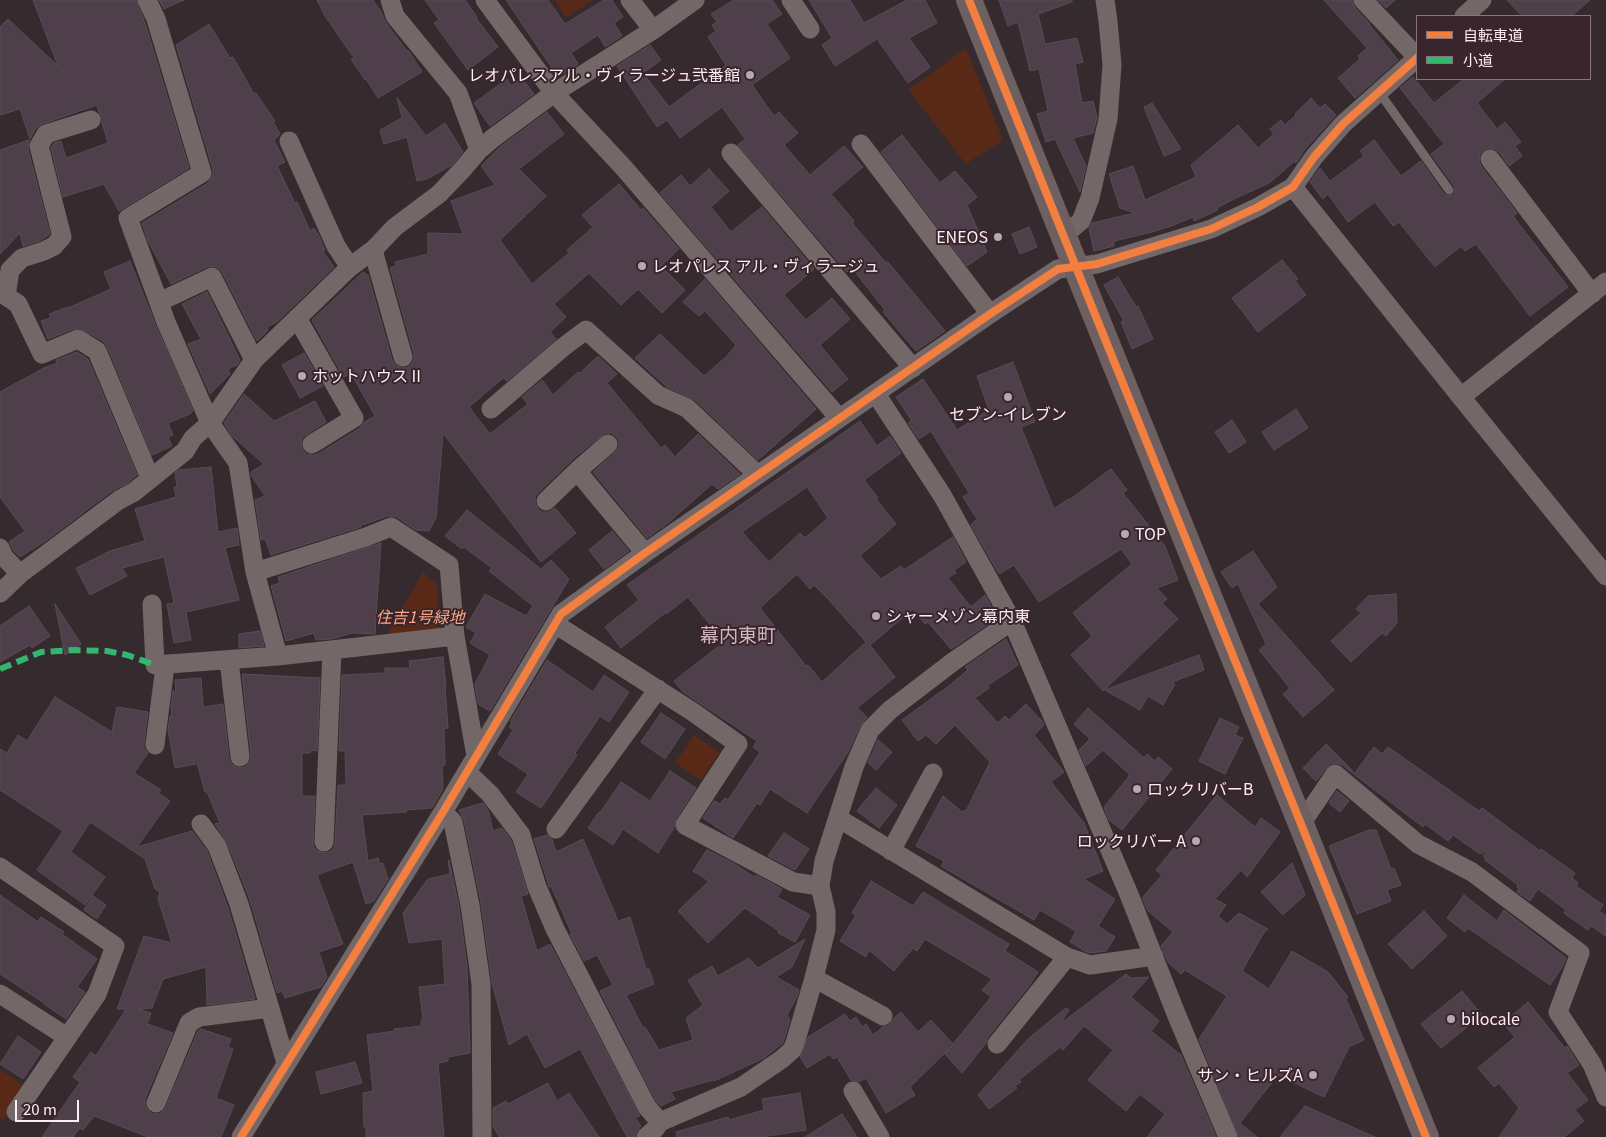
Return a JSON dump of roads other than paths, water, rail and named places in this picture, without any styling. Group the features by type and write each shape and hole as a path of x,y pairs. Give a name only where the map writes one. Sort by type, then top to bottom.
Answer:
{"street":[{"path":"147,0 156,19 202,173 128,218 166,322 210,423 238,463 255,572 278,656"},
{"path":"390,0 395,16 458,93 479,150"},
{"path":"485,0 554,93 624,168 840,418"},
{"path":"630,0 654,30"},
{"path":"0,593 20,574 119,500 134,492 185,451 193,438 210,423 254,360 350,267 373,250 395,227 439,194 479,150 493,138 554,93 654,30 695,0"},
{"path":"791,0 810,29"},
{"path":"969,0 1426,1137"},
{"path":"1064,235 1081,221 1090,198 1108,119 1112,65 1105,0"},
{"path":"1363,0 1416,56"},
{"path":"1465,15 1482,0"},
{"path":"241,1137 286,1062 444,812 561,614 645,553 1058,269 1097,264 1211,229 1258,207 1293,187 1314,157 1343,124 1416,58"},
{"path":"91,120 46,134 40,146 62,237 54,246 22,258 10,270 3,294 18,304 42,354 78,339 97,351 150,478"},
{"path":"289,141 336,246 350,267"},
{"path":"861,144 990,314"},
{"path":"731,153 913,368"},
{"path":"1461,397 1599,288 1490,159"},
{"path":"1293,187 1606,576"},
{"path":"373,250 403,357"},
{"path":"159,302 212,277 254,360"},
{"path":"298,318 354,418 312,444"},
{"path":"491,409 562,348 586,330 658,395 687,408 758,475"},
{"path":"876,394 942,495 1012,621 1128,892 1228,1137"},
{"path":"546,501 608,444"},
{"path":"577,471 645,553"},
{"path":"255,572 366,537 391,527 449,565 455,636 472,764 490,794 521,835 537,887 555,929 648,1107 660,1122"},
{"path":"0,548 4,557 20,574"},
{"path":"152,604 155,666 278,656 455,636"},
{"path":"646,1137 655,1130 660,1122 741,1087 792,1050 814,978 826,930 826,912 820,886 824,862 854,767 870,730 890,710 954,661 1012,621"},
{"path":"555,624 693,712 738,744 685,825 793,882 820,886"},
{"path":"324,842 332,650"},
{"path":"229,660 240,757"},
{"path":"154,745 165,666"},
{"path":"556,829 658,690"},
{"path":"891,850 934,773"},
{"path":"1301,824 1335,774 1418,844 1472,872 1580,953 1558,1012 1599,1060 1606,1097"},
{"path":"444,812 453,822 470,905 481,984 482,1137"},
{"path":"838,818 1066,957 1090,964 1154,956"},
{"path":"201,824 217,846 239,904 286,1062"},
{"path":"0,867 115,946 97,994 16,1112"},
{"path":"997,1044 1066,957"},
{"path":"814,978 883,1016"},
{"path":"0,994 67,1037"},
{"path":"156,1103 189,1023 199,1017 270,1008"},
{"path":"852,1091 880,1137"}],"lane":[{"path":"1379,92 1449,190"}],"place":[{"name":"レオパレスアル・ヴィラージュ弐番館","path":"750,75"},
{"name":"ENEOS","path":"998,237"},
{"name":"レオパレス アル・ヴィラージュ","path":"642,266"},
{"name":"ホットハウス II","path":"302,376"},
{"name":"セブン-イレブン","path":"1008,397"},
{"name":"TOP","path":"1125,534"},
{"name":"シャーメゾン幕内東","path":"876,616"},
{"name":"ロックリバーB","path":"1137,789"},
{"name":"ロックリバー A","path":"1196,841"},
{"name":"bilocale","path":"1451,1019"},
{"name":"サン・ヒルズA","path":"1313,1075"}],"district":[{"name":"幕内東町","path":"738,635"}],"park label":[{"name":"住吉1号緑地","path":"420,617"}]}
